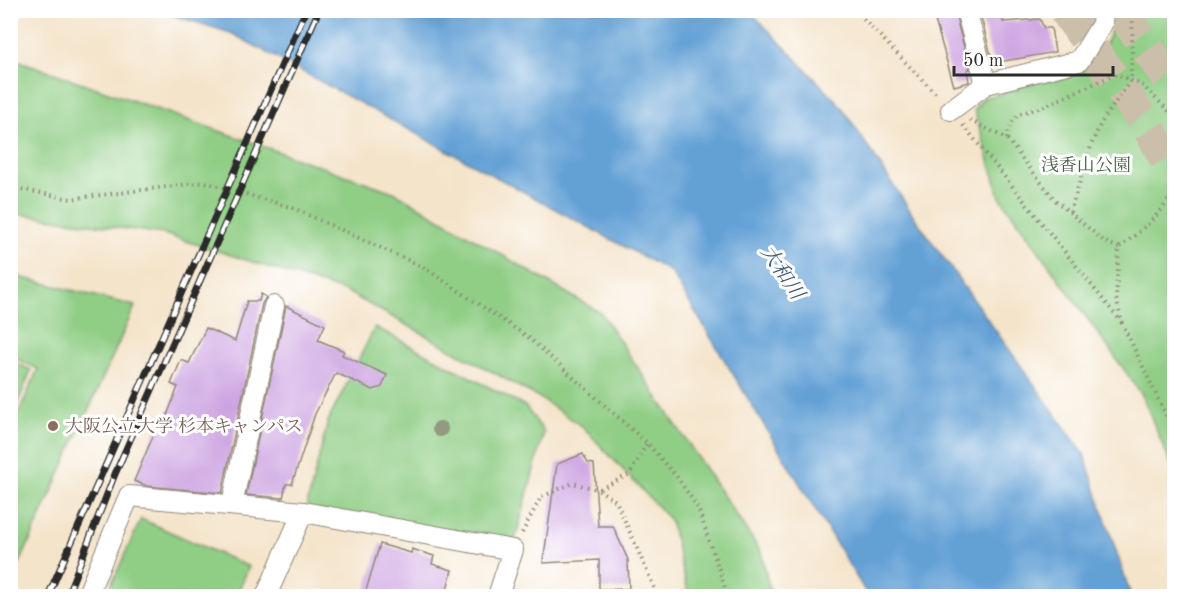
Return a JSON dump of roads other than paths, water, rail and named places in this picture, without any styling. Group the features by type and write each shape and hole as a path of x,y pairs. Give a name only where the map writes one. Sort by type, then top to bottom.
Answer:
{"street":[{"path":"966,10 986,84"},
{"path":"951,110 986,84 1079,61 1102,24 1103,10"},
{"path":"232,505 274,306"},
{"path":"87,597 129,496 303,512 513,550 498,597"},
{"path":"266,597 303,512"}],"water":[{"name":"大和川","path":"159,11 750,11 841,106 915,218 1084,454 1131,596 868,596 671,272 231,33"}],"tunnel":[{"path":"1065,10 1148,127 1174,173"},
{"path":"1120,10 1174,87"}],"railway":[{"path":"48,596 306,10"},
{"path":"67,596 115,474 319,10"}],"place":[{"name":"大阪公立大学 杉本キャンパス","path":"53,426"}],"park label":[{"name":"浅香山公園","path":"1086,165"}]}
